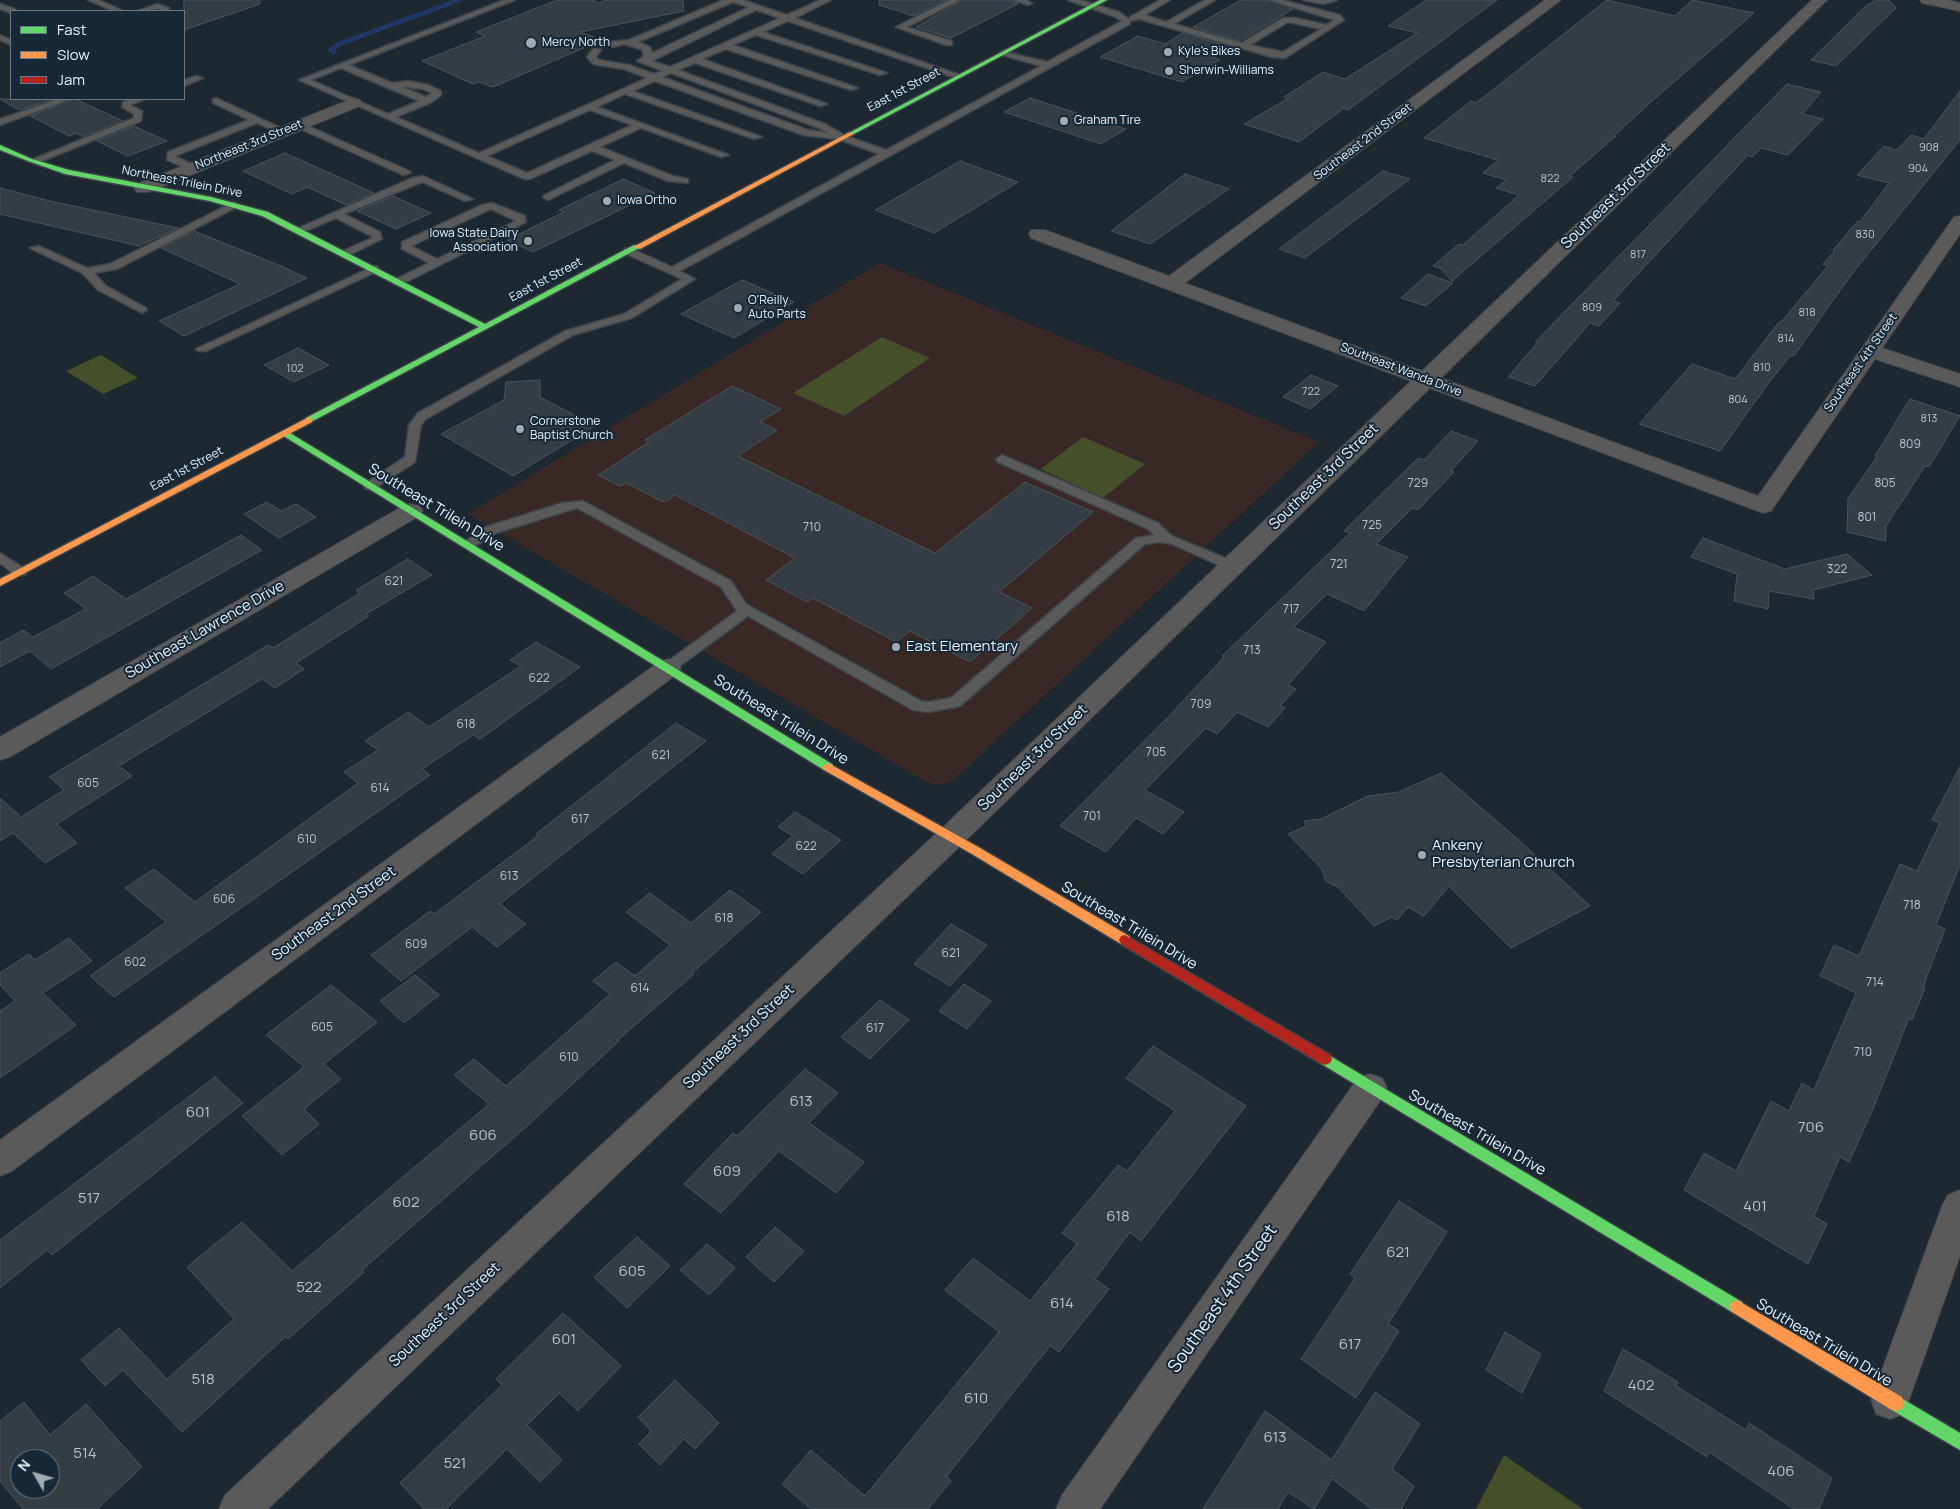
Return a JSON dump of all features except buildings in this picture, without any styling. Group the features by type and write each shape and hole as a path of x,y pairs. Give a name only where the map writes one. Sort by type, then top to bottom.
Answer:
{"street":[{"name":"East 1st Street","path":"0,583 1104,0"},
{"name":"Southeast 2nd Street","path":"1171,284 1554,0"},
{"name":"Southeast 3rd Street","path":"239,1509 950,838 1820,0"},
{"path":"1927,0 1960,7"},
{"name":"Northeast 3rd Street","path":"143,188 354,103"},
{"name":"Northeast Trilein Drive","path":"0,147 34,162 68,172 234,205 265,214 485,327"},
{"name":"Southeast 4th Street","path":"1763,506 1960,221"},
{"name":"Southeast Wanda Drive","path":"1038,234 1763,506"},
{"path":"1870,351 1960,381"},
{"name":"Southeast Trilein Drive","path":"285,433 818,761 1542,1189 1960,1442"},
{"name":"Southeast Lawrence Drive","path":"0,750 411,511"},
{"name":"Southeast 2nd Street","path":"0,1160 668,668"},
{"name":"Southeast 4th Street","path":"1076,1509 1370,1088"},
{"path":"1890,1400 1960,1206"}],"lane":[{"path":"92,0 117,10"},
{"path":"511,0 303,80 527,177 640,125"},
{"path":"630,43 730,0"},
{"path":"735,0 959,76"},
{"path":"800,0 816,5"},
{"path":"478,157 827,0"},
{"path":"949,43 900,27 956,0"},
{"path":"1017,0 1028,3"},
{"path":"1072,0 1123,16 1127,22"},
{"path":"672,271 1166,0"},
{"path":"1168,24 1211,0"},
{"path":"1138,16 1274,56 1285,55 1340,20 1337,17 1273,0"},
{"path":"1307,0 1324,2 1333,0"},
{"path":"145,10 157,6 165,8 164,10"},
{"path":"626,67 756,7"},
{"path":"1243,46 1286,20 1296,20 1328,28"},
{"path":"756,32 883,74"},
{"path":"613,44 630,43 647,48 648,62 822,126 843,138 887,154"},
{"path":"726,46 854,88"},
{"path":"597,50 591,57 596,62 626,67 806,133 843,138"},
{"path":"1005,52 1047,65"},
{"path":"695,60 823,104"},
{"path":"342,65 426,101"},
{"path":"185,84 200,78"},
{"path":"388,117 426,101 438,93 425,87 409,84 392,86"},
{"path":"625,91 757,137"},
{"path":"0,122 64,100"},
{"path":"34,162 138,119 139,113 126,107 126,104 138,100"},
{"path":"216,101 257,120 291,128 406,172"},
{"path":"590,107 724,155"},
{"path":"192,168 170,158 170,154 257,120"},
{"path":"591,147 671,179 685,180"},
{"path":"548,198 623,160"},
{"path":"299,230 415,180 423,179 468,199"},
{"path":"86,270 113,267 234,205"},
{"path":"398,282 438,263 521,222 521,218 492,206 485,207 406,244 406,247 438,263"},
{"path":"336,214 376,234 377,239 345,254"},
{"path":"35,248 86,270 102,288 142,310"},
{"path":"370,486 411,459 415,425 422,416 569,333 628,316 690,279 628,251"},
{"path":"202,349 374,269"},
{"path":"1002,459 1153,526 1167,538 1232,566"},
{"path":"467,545 492,530 566,506 579,504 726,584 732,590 741,607 918,706 928,707 948,705 963,696 1136,544 1146,539 1167,538"},
{"path":"0,557 20,572"},
{"path":"668,668 747,610"}],"shaded area":[{"name":"East Elementary","path":"880,263 1319,442 952,781 940,785 928,783 468,514"}],"green space":[{"path":"882,337 930,358 844,416 793,393"},
{"path":"101,355 138,378 103,394 66,371"},
{"path":"1083,437 1145,464 1103,498 1041,469"},
{"path":"1504,1455 1549,1486 1583,1509 1476,1509"}],"waterway":[{"path":"334,52 331,50 339,44 459,0"}],"traffic: fast":[{"path":"850,134 1104,0"},
{"path":"0,147 30,160 68,172 211,199 265,214 485,327"},
{"path":"309,420 637,247"},
{"path":"285,433 828,767"},
{"path":"1325,1059 1737,1307"},
{"path":"1896,1403 1960,1442"}],"traffic: slow":[{"path":"637,247 850,134"},
{"path":"0,583 309,420"},
{"path":"828,767 976,851 1125,940"},
{"path":"1737,1307 1896,1403"}],"traffic: jam":[{"path":"1125,940 1325,1059"}],"place":[{"name":"Mercy North","path":"531,43"},
{"name":"Kyle's Bikes","path":"1168,52"},
{"name":"Sherwin-Williams","path":"1169,71"},
{"name":"Graham Tire","path":"1064,121"},
{"name":"Iowa Ortho","path":"607,201"},
{"name":"Iowa State Dairy Association","path":"528,241"},
{"name":"O'Reilly Auto Parts","path":"738,308"},
{"name":"Cornerstone Baptist Church","path":"520,429"},
{"name":"East Elementary","path":"896,647"},
{"name":"Ankeny Presbyterian Church","path":"1422,855"}]}
